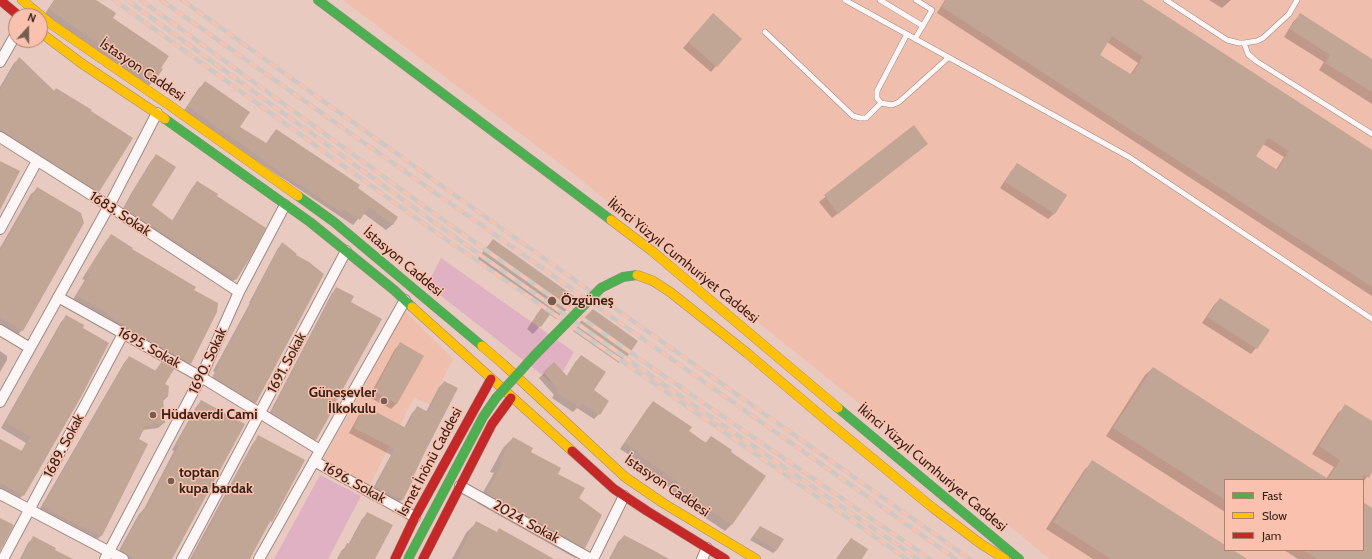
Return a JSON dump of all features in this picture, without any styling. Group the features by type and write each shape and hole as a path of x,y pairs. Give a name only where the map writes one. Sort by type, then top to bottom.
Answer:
{"main road":[{"path":"0,0 10,8"},
{"name":"İstasyon Caddesi","path":"22,0 51,24 84,48 169,105 334,222 503,364 625,477 663,503 756,559"},
{"name":"İkinci Yüzyıl Cumhuriyet Caddesi","path":"318,0 652,252 1019,559"},
{"name":"İstasyon Caddesi","path":"48,38 81,63 157,113 310,222 405,300 511,398 614,489 726,559"},
{"path":"408,559 482,417 496,398 534,356 601,288 607,284 628,276 641,276 653,281 670,292 747,353 933,508 981,544 1005,559"},
{"name":"İsmet İnönü Caddesi","path":"395,559 415,517 491,379 503,364"},
{"path":"427,558 460,486 492,424 511,398 524,384"}],"street":[{"path":"0,62 8,48"},
{"path":"0,402 109,206 157,113"},
{"name":"1683. Sokak","path":"0,137 109,206 239,292"},
{"path":"0,229 37,161"},
{"name":"1690. Sokak","path":"107,555 201,378 239,292 285,205"},
{"name":"1691. Sokak","path":"182,559 346,251"},
{"name":"1695. Sokak","path":"58,297 201,378 320,450"},
{"path":"259,559 405,300"},
{"path":"0,330 30,348"},
{"name":"1689. Sokak","path":"4,559 123,334"},
{"name":"1696. Sokak","path":"314,461 415,517"},
{"name":"2024. Sokak","path":"460,486 592,559"},
{"path":"0,494 107,555 123,559"},
{"path":"592,559 624,496"},
{"path":"702,559 707,548"}],"lane":[{"path":"845,0 1130,157 1372,319"},
{"path":"880,0 923,26"},
{"path":"915,39 932,10 916,0"},
{"path":"1166,0 1228,40 1239,43 1257,41 1263,38 1289,14 1297,0"},
{"path":"765,32 853,116 866,118 881,103"},
{"path":"907,34 877,91 877,98 881,103 892,105 899,102 948,58"},
{"path":"1244,43 1248,54 1256,61 1372,134"}],"shaded area":[{"path":"343,0 1372,0 1372,559 1050,559 570,171"},
{"path":"441,258 574,352 555,385 427,285"},
{"name":"Güneşevler İlkokulu","path":"404,310 453,359 430,405 414,397 370,485 323,459 362,391"},
{"path":"320,475 361,496 328,559 274,559"}],"building":[{"path":"55,0 96,0 116,13 113,18 169,56 161,68 163,69 154,82 49,9"},
{"path":"946,0 1142,0 1372,150 1372,287 942,7","holes":["1112,36 1143,57 1132,75 1100,55","1268,138 1289,151 1277,170 1256,156"]},
{"path":"713,13 742,39 717,67 688,42"},
{"path":"1300,13 1372,59 1372,92 1325,63 1330,55 1290,29"},
{"path":"19,57 54,91 56,88 133,138 99,192 0,129 0,91"},
{"path":"205,81 250,112 240,127 268,144 276,129 360,185 358,188 398,217 393,225 369,207 360,220 344,209 341,212 298,183 297,184 188,106"},
{"path":"914,125 928,144 838,214 824,195"},
{"path":"156,154 176,167 152,205 173,221 197,181 266,228 236,280 125,208"},
{"path":"0,161 20,171 0,210"},
{"path":"1017,163 1067,195 1055,214 1005,182"},
{"path":"37,187 81,213 84,223 23,331 0,317 0,251"},
{"path":"111,234 133,248 132,249 196,287 194,290 218,303 217,312 191,364 128,328 77,295 90,274 87,272"},
{"path":"493,239 578,299 564,312 556,306 541,327 533,321 549,299 483,253"},
{"path":"282,242 297,254 296,255 309,262 324,274 256,403 213,377 219,367 217,366 254,299 253,298"},
{"path":"336,287 354,296 351,302 382,319 316,440 271,413"},
{"path":"1220,298 1270,330 1257,349 1207,317"},
{"path":"593,309 638,341 627,357 579,323"},
{"path":"66,315 84,325 83,328 109,343 81,397 24,496 0,482 0,439 22,451 31,437 6,422"},
{"path":"400,342 424,356 397,404 374,391"},
{"path":"581,355 606,372 594,390 609,401 600,415 582,403 579,407 556,392 558,389 543,372 554,362 567,376"},
{"path":"129,356 156,371 161,362 174,369 165,384 169,386 168,397 163,398 165,423 146,425 139,439 148,444 102,536 43,506"},
{"path":"1153,367 1328,479 1224,479 1224,499 1113,428"},
{"path":"444,381 458,388 426,450 403,500 376,487 395,449 354,428 365,406 406,428 417,406 428,412"},
{"path":"201,400 245,424 172,559 135,559 121,550 144,508 146,509 179,446 177,444"},
{"path":"653,401 692,427 689,431 706,443 711,436 766,476 732,525 697,502 699,499 678,485 679,483 638,454 639,452 625,442"},
{"path":"1345,404 1372,421 1372,472 1369,478 1364,475 1362,479 1328,479 1340,460 1319,446"},
{"path":"258,435 305,460 272,522 270,521 250,559 192,559"},
{"path":"513,437 533,448 531,452 561,468 558,474 585,488 579,498 602,515 585,548 486,493 503,463 500,461"},
{"path":"1092,460 1224,544 1224,551 1235,551 1247,559 1111,559 1053,522"},
{"path":"1364,503 1372,508 1372,559 1317,559 1305,551 1364,551"},
{"path":"367,512 393,525 375,559 339,559 347,543 350,544"},
{"path":"0,518 14,525 0,551"},
{"path":"476,521 497,532 499,528 554,559 457,559"},
{"path":"760,526 784,539 777,550 753,536"},
{"path":"624,535 651,549 669,559 611,559"},
{"path":"33,536 56,548 55,550 73,559 22,559"},
{"path":"851,538 868,549 862,559 837,559"}],"railway":[{"path":"114,0 427,226 907,559"},
{"path":"127,0 431,220 640,368 918,559"},
{"path":"141,0 435,214 644,362 930,559"},
{"path":"161,0 956,559"},
{"path":"182,0 470,206 970,559"}],"traffic: fast":[{"path":"318,0 611,220"},
{"path":"165,119 310,222 394,290 412,307"},
{"path":"298,196 334,222 482,346"},
{"path":"408,559 483,417 496,398 534,356 601,288 623,277 637,275"},
{"path":"838,408 1019,559"}],"traffic: slow":[{"path":"22,0 51,24 298,196"},
{"path":"48,38 81,63 165,119"},
{"path":"611,220 652,251 838,408"},
{"path":"637,275 653,281 670,292 747,353 832,425"},
{"path":"412,307 572,451"},
{"path":"482,346 625,477 663,503 756,559"},
{"path":"832,425 933,508 981,544 1005,559"}],"traffic: jam":[{"path":"0,0 10,8"},
{"path":"395,559 415,517 491,379"},
{"path":"423,559 492,424 511,398"},
{"path":"572,451 614,489 725,559"}],"place":[{"name":"Özgüneş","path":"552,301"},
{"name":"Güneşevler İlkokulu","path":"384,401"},
{"name":"Hüdaverdi Cami","path":"153,415"},
{"name":"toptan kupa bardak","path":"171,481"}]}
